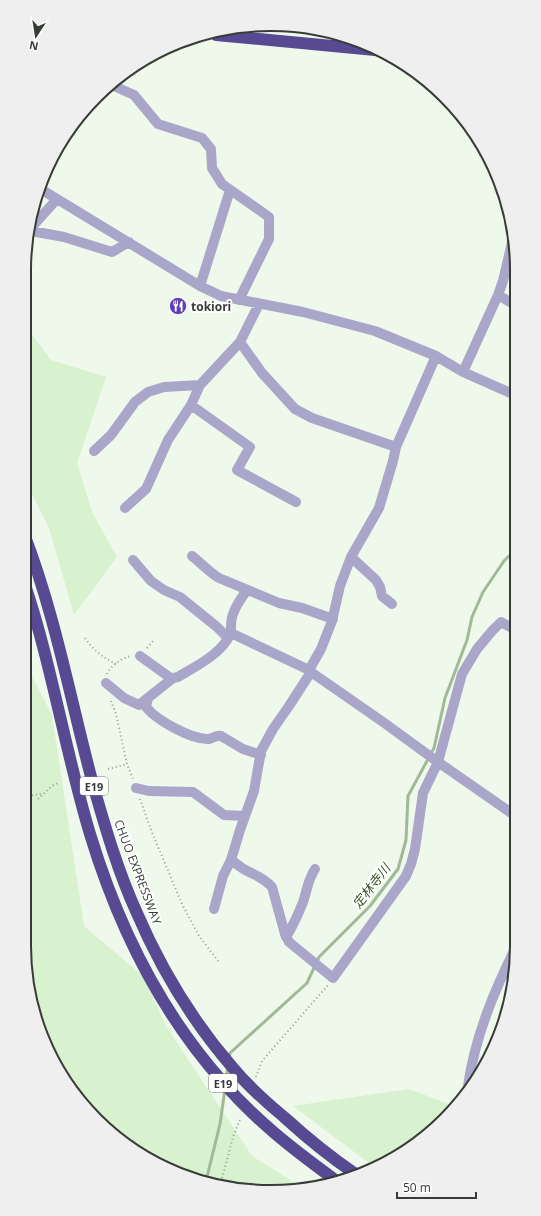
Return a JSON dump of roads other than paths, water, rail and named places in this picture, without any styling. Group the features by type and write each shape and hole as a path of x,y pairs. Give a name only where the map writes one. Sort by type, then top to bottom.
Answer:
{"highway":[{"path":"225,36 361,49"},
{"name":"CHUO EXPRESSWAY","path":"31,552 55,630 106,829 125,884 147,936 198,1024 234,1070 313,1143 351,1171"},
{"name":"E19","path":"31,605 42,642 84,811 109,890 131,942 185,1033 222,1082 268,1127 331,1177"}],"street":[{"path":"116,87 134,95 158,124 202,138 211,149 212,168 222,184 269,217 269,239 238,300"},
{"path":"200,286 230,190"},
{"path":"45,192 200,286 221,296 303,312 375,331 436,356 463,372 510,393"},
{"path":"36,224 57,199"},
{"path":"35,231 64,237 112,252 129,242"},
{"path":"463,372 498,295 509,255"},
{"path":"498,295 510,302"},
{"path":"125,508 146,489 168,440 191,405 200,385 240,342 259,304"},
{"path":"240,342 262,373 295,409 312,418 396,447"},
{"path":"214,909 223,876 231,860 254,791 261,751 273,729 310,671 321,649 333,619 340,586 351,557 379,508 396,447 436,356"},
{"path":"94,450 111,435 136,402 148,392 164,387 200,385"},
{"path":"191,405 250,447 238,470 296,502"},
{"path":"192,556 210,573 219,578 247,590 256,592 279,603 302,608 333,619"},
{"path":"351,557 376,580 380,587 382,596 392,604"},
{"path":"133,560 152,581 164,590 180,597 229,635 310,671 510,812"},
{"path":"106,683 124,698 139,705 172,679 209,658 224,644 229,635 232,614 247,590"},
{"path":"231,860 243,869 256,874 272,887 286,937 294,947 333,978 406,876 415,849 422,793 438,762 462,674 477,648 501,622 510,627"},
{"path":"140,656 172,679"},
{"path":"148,698 146,707 149,711 184,732 196,737 209,739 221,736 243,749 261,755"},
{"path":"136,788 149,791 193,792 224,815 245,816"},
{"path":"286,937 294,924 311,876 315,869"},
{"path":"470,1078 479,1037 499,981 509,961"}],"waterway":[{"name":"定林寺川","path":"229,1058 230,1053 307,983 319,957 370,906 398,869 406,840 408,796 434,748 445,698 467,640 472,617 483,592 504,561 510,555"},
{"name":"定林寺川","path":"226,1079 228,1067"},
{"name":"定林寺川","path":"207,1176 220,1124 225,1089"}],"place":[{"name":"tokiori","path":"178,306"}]}
